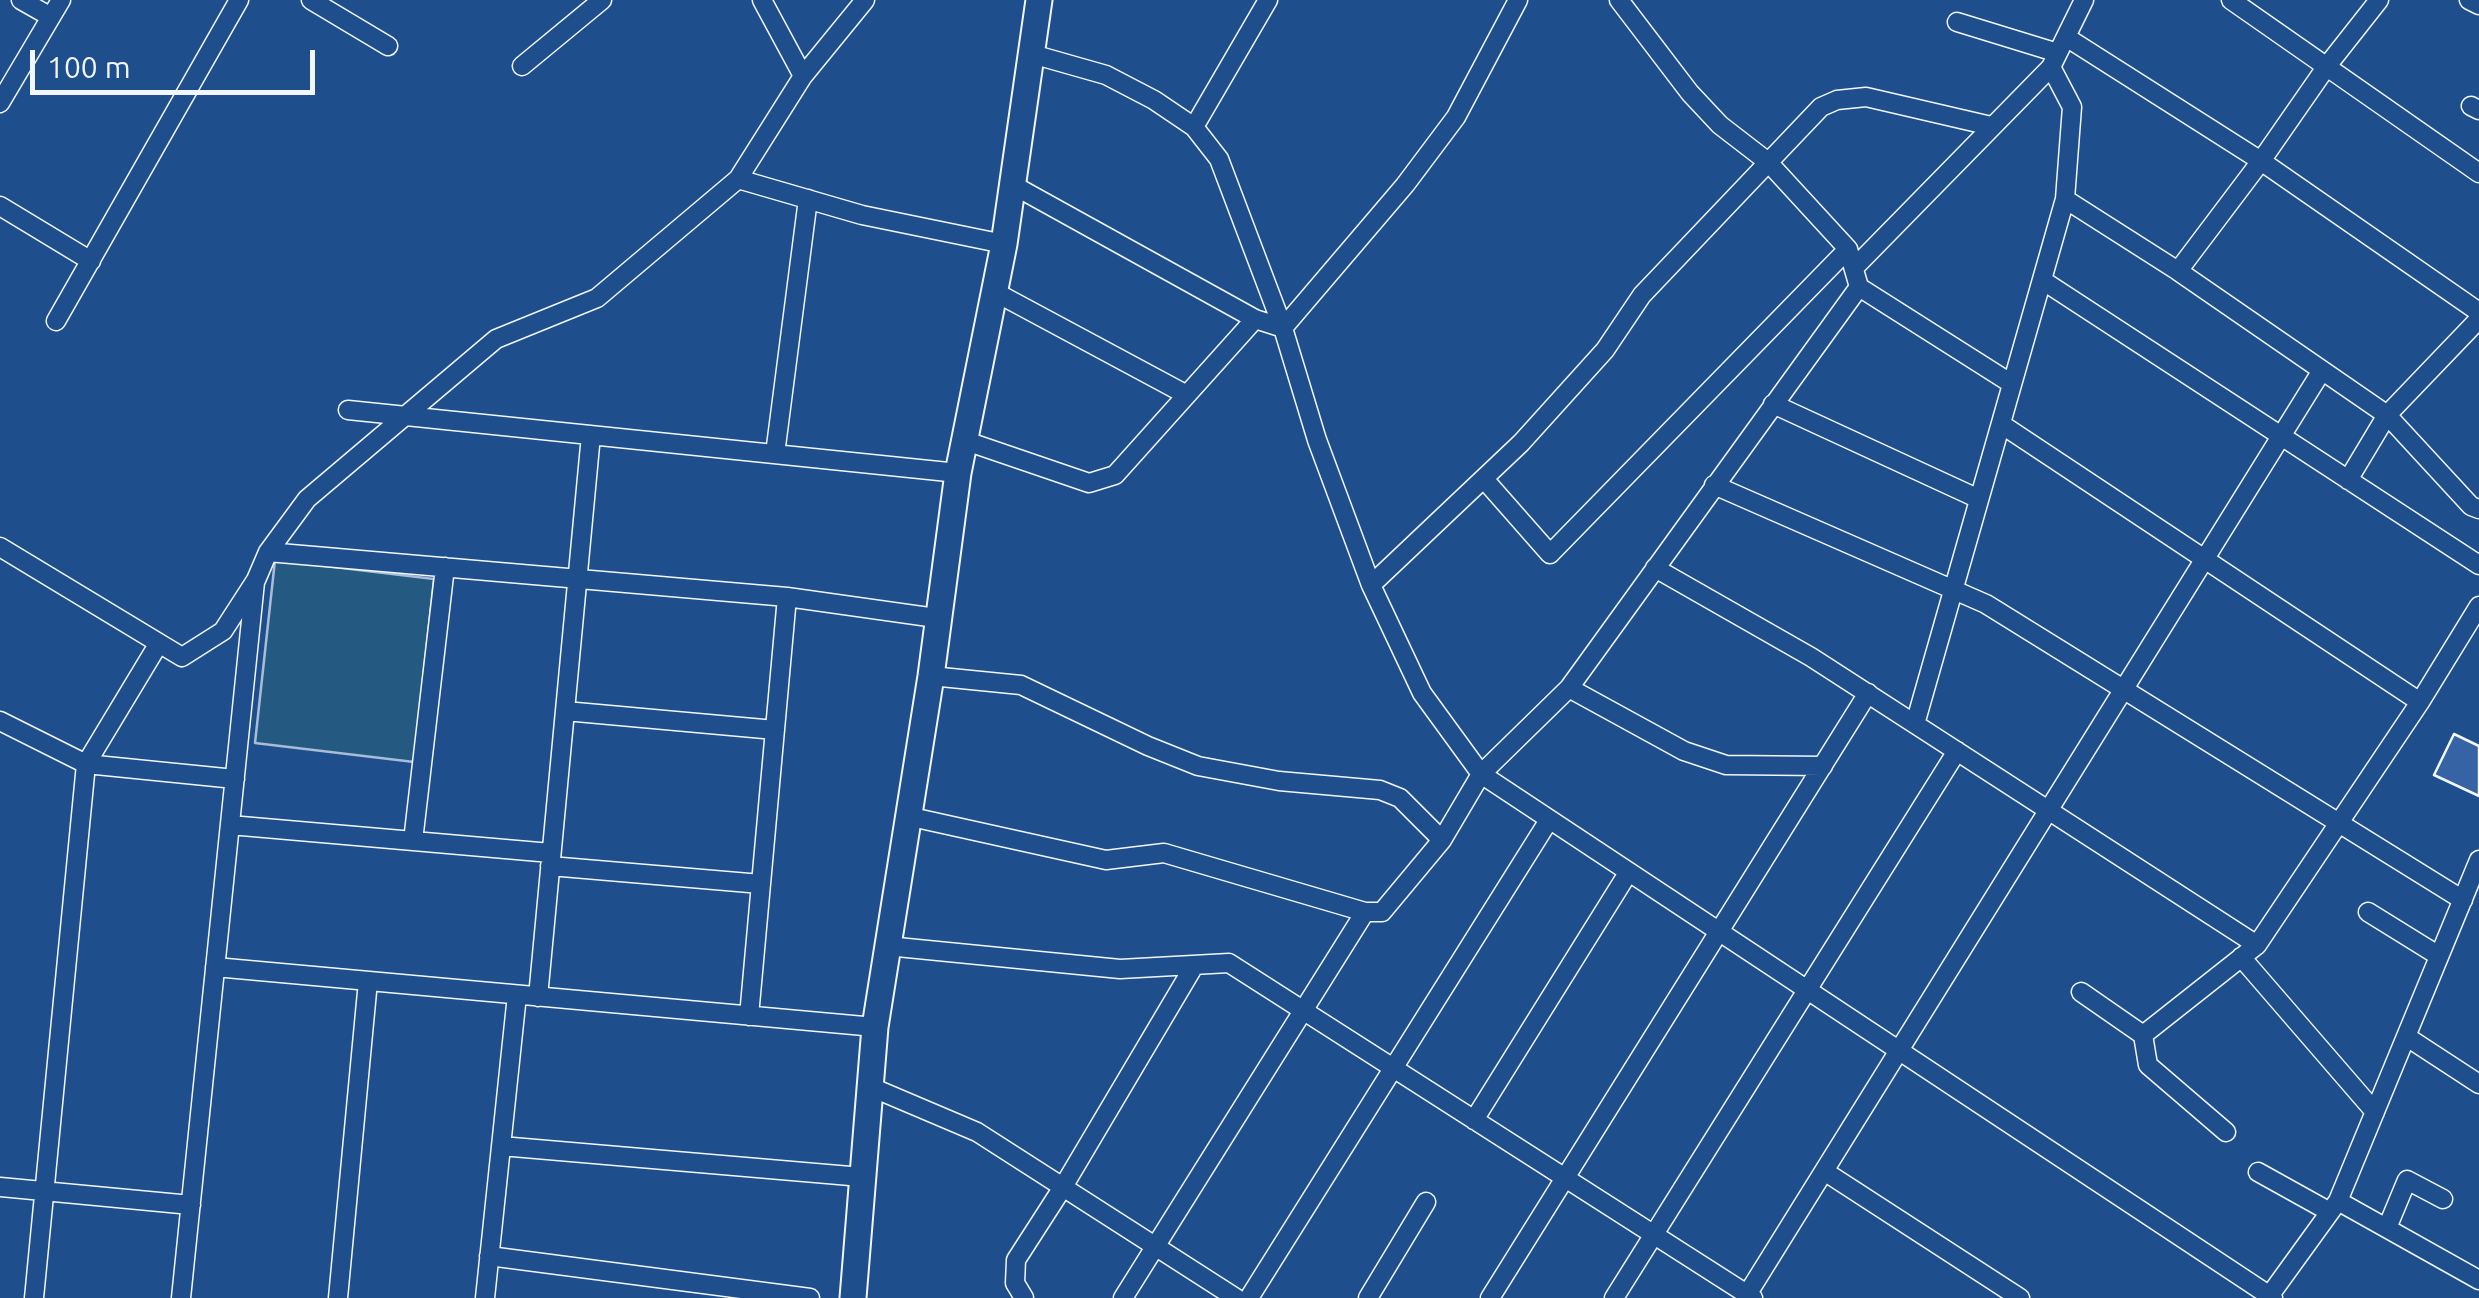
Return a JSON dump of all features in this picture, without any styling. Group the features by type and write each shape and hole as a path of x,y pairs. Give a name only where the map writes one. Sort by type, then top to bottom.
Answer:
{"main road":[{"path":"852,1298 875,1027 958,473 1004,244 1039,0"}],"street":[{"path":"21,0 51,17"},
{"path":"0,103 61,0"},
{"path":"56,321 239,0"},
{"path":"310,0 388,46"},
{"path":"522,66 602,0"},
{"path":"762,0 804,76"},
{"path":"0,547 182,657 209,640 222,631 256,580 268,552 307,500 496,339 597,298 738,179 804,76 865,0"},
{"path":"1194,127 1268,0"},
{"path":"1283,328 1405,185 1456,117 1518,0"},
{"path":"1619,0 1690,93 1720,125 1768,162 1848,249 1857,278 2012,384"},
{"path":"907,816 1106,860 1164,853 1365,912 1382,912 1442,840 1482,774 1568,688 1773,404 1857,278 2058,53 2084,0"},
{"path":"2231,0 2479,172"},
{"path":"2178,270 2379,0"},
{"path":"2469,0 2479,5"},
{"path":"1957,22 2058,53 2262,161 2479,315 2387,415 2348,480"},
{"path":"1915,724 2065,199 2072,107 2058,53"},
{"path":"1032,54 1106,74 1154,100 1194,127 1219,160 1283,328 1317,440 1371,584 1422,693 1482,774 1900,1048 2261,1294 2334,1207 2479,860"},
{"path":"1371,584 1521,444 1605,350 1642,295 1821,106 1866,96 1991,126"},
{"path":"738,179 862,215 1004,244"},
{"path":"1013,184 1255,319 1283,328"},
{"path":"2065,199 2178,270 2387,415 2470,506 2479,509"},
{"path":"775,454 808,200"},
{"path":"0,206 91,260"},
{"path":"1484,479 1550,554 1848,249"},
{"path":"2042,280 2479,565"},
{"path":"995,292 1185,394"},
{"path":"966,441 1089,482 1115,475 1255,319"},
{"path":"887,946 1120,969 1229,963 1748,1297 2321,372"},
{"path":"1773,404 1979,499"},
{"path":"348,410 958,473"},
{"path":"2000,424 2420,702"},
{"path":"538,997 591,435"},
{"path":"1714,485 1986,604 2462,900"},
{"path":"268,552 787,597 936,618"},
{"path":"413,841 445,567"},
{"path":"1655,568 1811,657 2258,945"},
{"path":"181,1298 256,580"},
{"path":"749,1016 787,597"},
{"path":"2144,1034 2258,945 2420,702 2479,606"},
{"path":"34,1298 86,764 158,643"},
{"path":"930,676 1021,684 1198,766 1279,781 1380,790 1400,798 1442,840"},
{"path":"1568,688 1684,751 1726,766 1823,766"},
{"path":"1490,1298 1868,694"},
{"path":"565,711 775,730"},
{"path":"0,721 86,764 235,779"},
{"path":"1614,1298 1958,751"},
{"path":"1249,1298 1549,820"},
{"path":"230,825 413,841 761,884"},
{"path":"1474,1120 1628,873"},
{"path":"1122,1298 1365,912"},
{"path":"2368,912 2440,956"},
{"path":"2241,958 2376,1112"},
{"path":"1024,1298 1014,1283 1016,1260 1194,966"},
{"path":"216,968 875,1027"},
{"path":"338,1298 368,981"},
{"path":"2080,992 2144,1034 2148,1065 2226,1132"},
{"path":"485,1298 517,995"},
{"path":"2406,1037 2479,1084"},
{"path":"871,1087 977,1132 1236,1298"},
{"path":"501,1146 862,1177"},
{"path":"1824,1171 2020,1298"},
{"path":"2258,1172 2387,1228 2479,1280"},
{"path":"2387,1228 2407,1180 2443,1199"},
{"path":"0,1187 191,1205"},
{"path":"1368,1298 1426,1202"},
{"path":"489,1256 810,1298"}],"shaded area":[{"path":"275,560 434,579 414,762 255,743"}],"building":[{"path":"2454,734 2479,746 2479,796 2434,775"}]}
